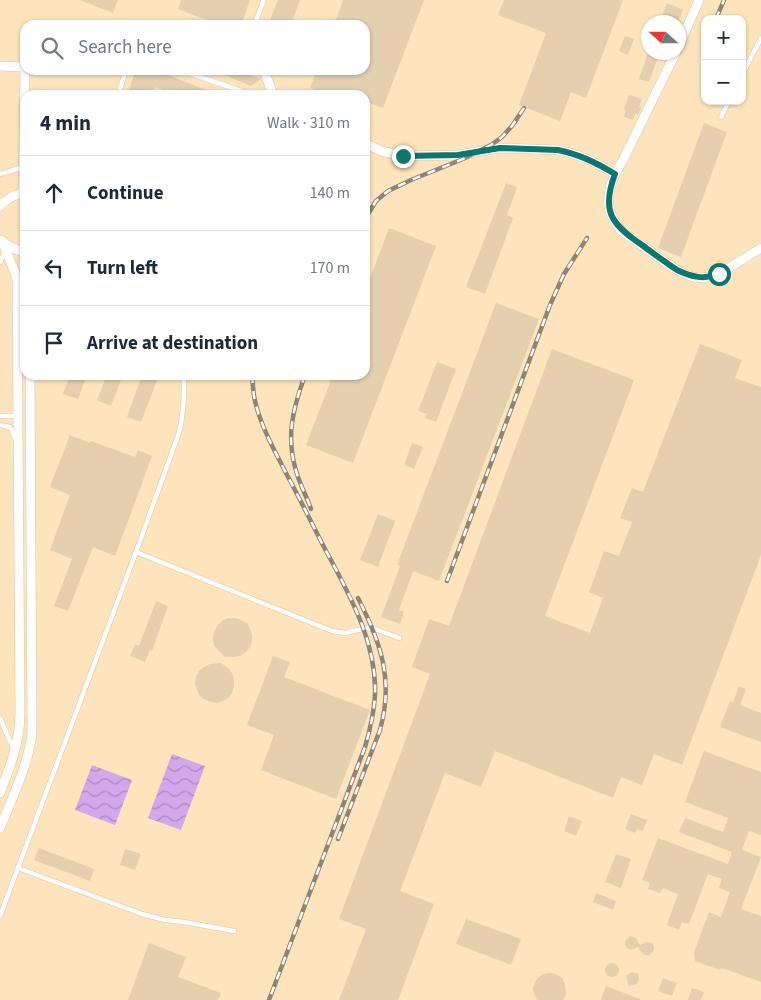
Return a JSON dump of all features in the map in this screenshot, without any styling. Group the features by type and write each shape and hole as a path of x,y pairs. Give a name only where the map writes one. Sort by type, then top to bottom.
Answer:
{"street":[{"path":"686,30 699,0"},
{"path":"672,60 611,185 609,195 610,211 614,220 626,234 677,270 695,277 712,277 761,248"},
{"path":"0,66 20,68"},
{"path":"25,75 25,90"},
{"path":"266,75 271,90"},
{"path":"370,145 403,156 458,155 500,148 558,150 584,157 615,174"},
{"path":"0,206 6,199 20,194"},
{"path":"1,240 14,270 20,299"},
{"path":"1,240 8,247 20,251"},
{"path":"0,793 15,752 20,729 18,416 20,341"},
{"path":"0,828 30,748 32,730 30,380"},
{"path":"18,416 30,416"}],"lane":[{"path":"256,20 264,0"},
{"path":"746,68 761,38"},
{"path":"120,90 124,75"},
{"path":"194,75 238,90"},
{"path":"721,117 727,105"},
{"path":"0,174 20,168"},
{"path":"0,262 5,251"},
{"path":"0,916 136,552 181,425 184,380"},
{"path":"0,416 18,416"},
{"path":"0,425 10,427 18,445"},
{"path":"136,552 332,631 345,633 367,628 399,638"},
{"path":"20,614 32,614"},
{"path":"0,718 15,752"},
{"path":"20,729 32,730"},
{"path":"0,793 12,797"},
{"path":"18,868 142,914 165,920 234,931"}],"shaded area":[{"path":"0,0 761,0 761,1000 0,1000"}],"water":[{"path":"172,754 205,766 181,830 148,818"},
{"path":"92,765 132,780 115,825 75,810"}],"building":[{"path":"80,0 118,0 113,13"},
{"path":"181,0 250,0 243,20 207,20 178,9"},
{"path":"278,0 300,0 293,20 270,20"},
{"path":"343,0 424,0 383,108 370,103 370,90 315,90 310,88 315,75 370,75 370,20 336,20"},
{"path":"504,0 623,0 586,98 571,92 560,121 519,105 546,33 498,15"},
{"path":"667,3 683,10 681,15 663,15"},
{"path":"625,36 634,39 628,55 619,51"},
{"path":"645,60 657,60 649,82 639,79"},
{"path":"134,75 168,75 206,90 163,90 155,87 154,90 129,90"},
{"path":"224,75 250,75 261,79 251,86"},
{"path":"629,95 642,99 638,115 635,114 633,120 624,117 626,110 624,109"},
{"path":"704,123 727,132 681,257 658,248"},
{"path":"506,183 517,187 507,215 513,218 485,294 466,287"},
{"path":"389,228 436,246 353,463 306,445 331,380 370,380 370,279"},
{"path":"496,303 539,319 439,581 413,571 399,610 404,612 400,624 381,617 400,566 397,565"},
{"path":"700,344 742,360 735,378 761,387 761,555 682,765 654,754 642,785 621,777 613,798 495,751 481,787 445,773 400,891 434,904 398,1000 339,1000 366,929 339,919 430,674 412,667 429,619 449,626 552,349 634,380 545,616 590,633 603,598 589,592 604,551 619,556 632,522 620,518 632,488 643,492"},
{"path":"437,362 456,369 436,422 425,418 427,414 418,411"},
{"path":"68,380 85,380 78,399 63,394"},
{"path":"105,380 121,380 111,406 97,400"},
{"path":"140,380 157,380 141,422 127,417"},
{"path":"70,435 135,457 138,450 152,456 115,556 93,547 68,611 54,606 72,559 50,550 70,495 50,487"},
{"path":"412,443 423,447 414,469 404,465"},
{"path":"378,514 395,521 378,567 360,560"},
{"path":"156,601 168,606 152,651 150,650 145,662 130,656 135,644 139,646"},
{"path":"228,618 235,618 247,623 250,629 252,641 250,647 241,656 225,657 214,645 213,638 217,626"},
{"path":"273,656 290,662 284,677 370,710 336,799 261,770 274,735 247,725"},
{"path":"221,663 233,675 234,687 232,693 228,698 217,703 205,700 197,690 195,684 196,677 204,667 210,664"},
{"path":"739,686 746,689 740,705 761,713 761,742 720,727 730,701 733,702"},
{"path":"704,751 761,772 761,835 749,831 742,850 761,857 741,909 761,916 761,982 695,961 694,952 709,912 721,917 730,892 719,888 722,879 708,874 689,924 682,922 679,930 667,925 678,894 663,888 660,893 648,889 650,883 642,880 658,838 728,864 732,852 679,832 685,818 723,832 728,818 685,802"},
{"path":"631,814 647,820 643,831 637,829 635,833 625,829"},
{"path":"569,816 582,821 576,836 564,831"},
{"path":"39,848 94,869 90,881 34,860"},
{"path":"125,849 141,854 135,870 120,865"},
{"path":"616,854 631,859 621,888 605,882"},
{"path":"596,893 616,901 613,910 593,902"},
{"path":"466,919 521,939 511,965 456,944"},
{"path":"630,936 636,938 640,945 646,942 653,943 653,952 645,955 638,947 631,950 627,948 625,941"},
{"path":"149,943 186,957 178,977 221,993 218,1000 128,1000"},
{"path":"612,963 617,965 619,970 617,975 612,977 607,975 605,970 607,965"},
{"path":"632,972 638,974 639,980 637,984 629,986 626,976"},
{"path":"547,973 558,975 565,983 566,994 563,1000 537,1000 533,989 534,984 541,975"},
{"path":"663,978 677,983 672,996 658,991"},
{"path":"606,986 640,999 640,1000 601,1000"},
{"path":"692,988 704,992 701,1000 688,1000"}],"railway":[{"path":"718,15 724,0"},
{"path":"370,211 376,201 388,191 491,145 512,126 524,108"},
{"path":"447,581 550,305 564,274 587,238"},
{"path":"252,380 255,401 265,430 360,619 371,656 375,695 372,721 365,747 269,1000"},
{"path":"303,380 294,413 291,438 294,463 311,509"},
{"path":"338,839 380,730 386,695 383,662 379,646 358,598"}],"route":[{"path":"403,156 458,155 500,148 558,150 584,157 615,174 609,195 610,211 614,220 626,234 677,270 686,274 704,278 719,274"}]}
